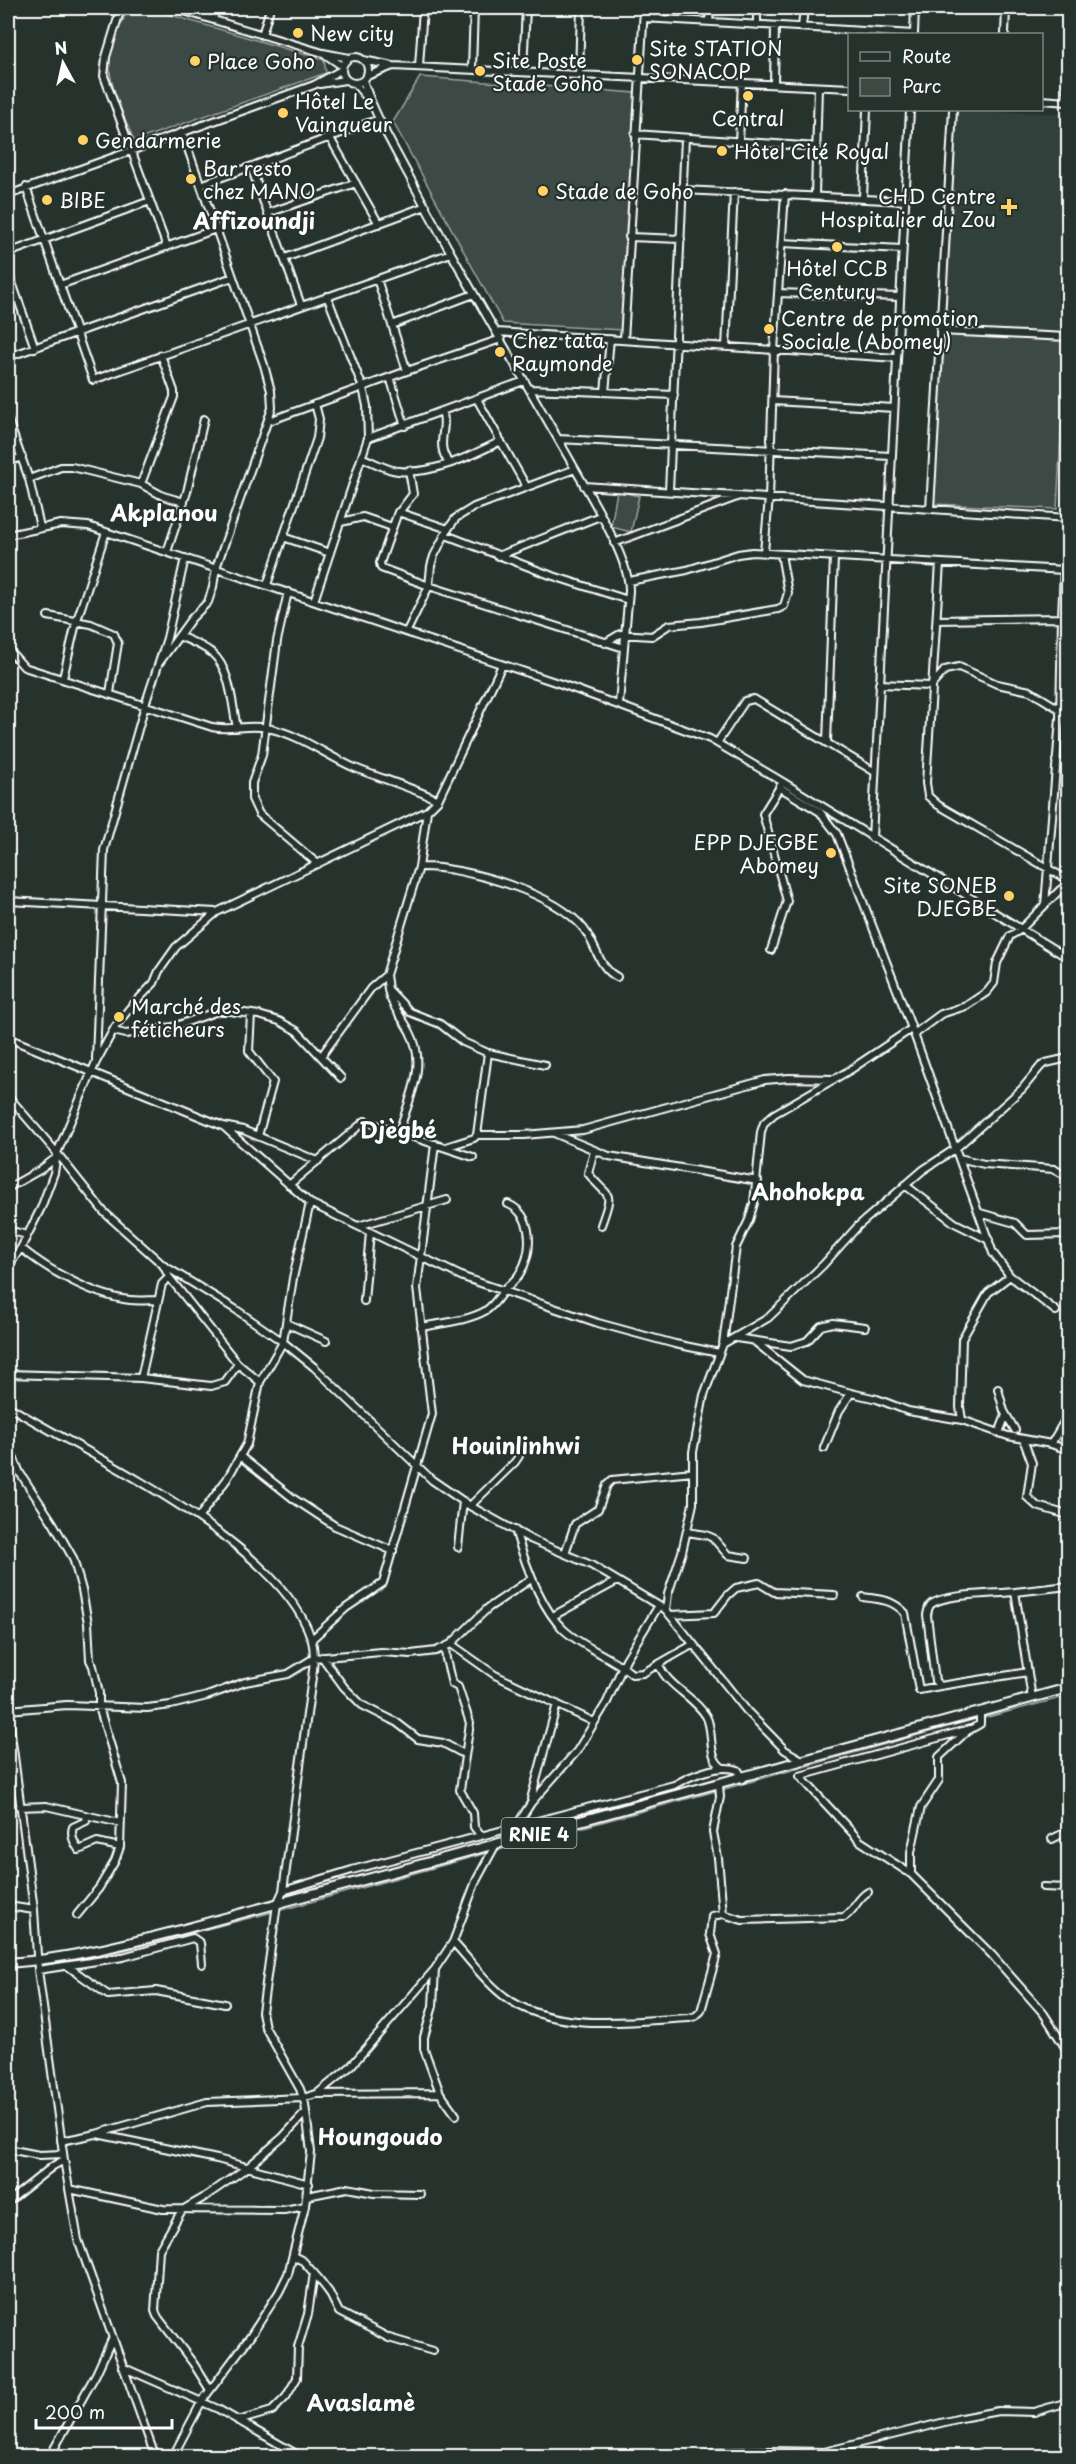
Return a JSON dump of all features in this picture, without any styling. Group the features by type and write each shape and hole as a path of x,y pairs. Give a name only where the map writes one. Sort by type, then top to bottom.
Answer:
{"main road":[{"name":"RNIE 4","path":"8,1963 122,1952 276,1904 507,1841 719,1788 804,1761 1068,1688"}],"street":[{"path":"121,8 104,69 105,79 167,247"},
{"path":"174,8 323,53 349,58 357,57 393,66 848,88"},
{"path":"213,19 217,8"},
{"path":"262,35 270,8"},
{"path":"419,66 423,8"},
{"path":"472,69 474,8"},
{"path":"523,71 526,8"},
{"path":"579,75 581,8"},
{"path":"624,340 644,8"},
{"path":"709,22 710,8"},
{"path":"757,8 757,25"},
{"path":"802,27 804,8"},
{"path":"914,33 915,8"},
{"path":"1005,33 1006,8"},
{"path":"644,18 898,33"},
{"path":"774,84 775,26"},
{"path":"323,53 342,68 345,80"},
{"path":"314,85 342,68 349,58"},
{"path":"363,60 368,69 365,78 370,101"},
{"path":"355,84 393,66"},
{"path":"1043,100 1067,102 1068,78"},
{"path":"8,195 314,85 345,80 355,84 370,101 380,118 451,253 575,469 624,562 629,581 619,704"},
{"path":"739,142 742,82"},
{"path":"815,195 818,87"},
{"path":"863,197 867,111"},
{"path":"872,838 910,111"},
{"path":"930,508 953,111"},
{"path":"201,185 380,118"},
{"path":"159,663 208,602 216,568 270,421 272,408 271,391 249,323 182,132"},
{"path":"635,135 817,147"},
{"path":"330,138 379,224"},
{"path":"669,491 685,138"},
{"path":"251,166 301,305"},
{"path":"268,213 356,183"},
{"path":"26,188 93,380 451,253"},
{"path":"683,190 863,197 905,201"},
{"path":"726,347 734,192"},
{"path":"764,552 770,498 774,350 785,194"},
{"path":"8,253 150,201"},
{"path":"285,258 426,206"},
{"path":"60,285 216,229"},
{"path":"629,237 681,239"},
{"path":"782,243 902,249"},
{"path":"8,271 34,348"},
{"path":"8,357 233,277"},
{"path":"377,279 407,371"},
{"path":"778,293 900,297"},
{"path":"392,325 474,294"},
{"path":"314,601 368,438 367,406 363,388 327,296"},
{"path":"497,332 897,358"},
{"path":"940,332 1068,337"},
{"path":"270,421 501,339"},
{"path":"605,392 610,339"},
{"path":"141,484 174,397 161,355"},
{"path":"390,377 405,426"},
{"path":"368,438 524,381"},
{"path":"530,389 674,395"},
{"path":"477,399 526,486"},
{"path":"773,401 894,408"},
{"path":"267,585 319,429 315,404"},
{"path":"442,411 444,419 441,439 449,463"},
{"path":"167,552 196,460 204,419"},
{"path":"8,420 29,479 40,527"},
{"path":"558,439 891,456"},
{"path":"363,458 394,471 429,469 457,462 501,441"},
{"path":"8,462 21,457"},
{"path":"29,479 67,466 141,484 163,496 184,502"},
{"path":"407,632 429,586 431,563 447,532 464,513 526,486 575,469"},
{"path":"409,470 413,495 396,513 380,563 381,568 429,586 624,648"},
{"path":"584,486 1067,518 1060,714 1045,904"},
{"path":"614,543 739,496"},
{"path":"400,511 498,556 560,579 628,600"},
{"path":"498,556 600,516"},
{"path":"341,522 363,517 392,527"},
{"path":"8,535 40,527 74,524 106,532 619,704 717,742 820,812 837,834 1000,1265 1010,1276 1056,1311"},
{"path":"63,678 76,623 106,532"},
{"path":"283,537 330,553"},
{"path":"629,581 687,570 738,554 764,552 1064,570"},
{"path":"604,643 625,633 652,636 669,625 700,622 778,609 784,606 788,593 781,554"},
{"path":"826,742 834,557"},
{"path":"96,1062 104,850 159,663 185,558"},
{"path":"940,562 926,776 930,800 1068,880"},
{"path":"288,592 277,641 261,761 252,783 254,805 260,814 318,864"},
{"path":"48,616 76,623 92,624 109,631 117,638 118,650 110,693"},
{"path":"937,620 1062,618"},
{"path":"179,636 201,646 216,657 225,675 237,728"},
{"path":"8,648 24,667 212,727 225,729 267,727 305,740 356,768 438,800"},
{"path":"8,1267 21,1248 54,1173 57,1156 96,1062 113,1031 129,1009 154,983 159,971 176,947 216,912 427,811 438,800 502,665"},
{"path":"931,686 945,670 959,667 997,684 1030,691 1068,718"},
{"path":"879,684 931,686"},
{"path":"717,742 746,701 750,699 758,701 875,772"},
{"path":"1056,761 1068,767"},
{"path":"781,785 846,821 1068,958"},
{"path":"771,950 787,901 763,814 781,785"},
{"path":"399,1132 418,1074 418,1060 412,1035 391,1001 386,975 419,867 427,811"},
{"path":"837,834 846,821"},
{"path":"419,867 458,871 528,891 551,903 584,929 607,972 617,977"},
{"path":"668,1613 668,1594 693,1504 693,1452 698,1421 704,1395 723,1344 736,1247 749,1220 758,1181 761,1132 764,1123 774,1114 941,1014 966,1006 987,992 994,983 997,963 1012,933 1020,930 1045,904 1068,885"},
{"path":"8,901 216,912"},
{"path":"322,1055 371,988 386,975"},
{"path":"388,989 410,1012 440,1024 463,1042 488,1053 545,1065"},
{"path":"113,1031 126,1034 173,1027 218,1011 250,1014 288,1025 322,1055 341,1078"},
{"path":"250,1014 249,1051 273,1082 258,1136"},
{"path":"8,1038 223,1126 310,1203 463,1276 502,1292 620,1330 719,1353"},
{"path":"477,1135 488,1053"},
{"path":"723,1344 768,1318 823,1265 858,1226 923,1170 955,1149 1022,1089 1041,1066 1068,1058"},
{"path":"445,1148 477,1135 525,1135 583,1130 765,1080 834,1079"},
{"path":"8,1096 104,1212 163,1265 235,1309 283,1342 348,1399 417,1468 470,1506 515,1530 591,1565 668,1613 692,1645 768,1734 785,1750 804,1761"},
{"path":"289,1185 365,1121 473,1157"},
{"path":"223,1126 232,1126 318,1161"},
{"path":"553,1133 609,1156 758,1181"},
{"path":"312,1639 346,1608 384,1583 432,1414 417,1288 435,1144"},
{"path":"594,1150 588,1173 607,1191 610,1201 602,1225"},
{"path":"8,1188 40,1170 57,1156"},
{"path":"959,1158 984,1164 1054,1169 1068,1177"},
{"path":"905,1185 955,1223 989,1240"},
{"path":"357,1226 447,1200"},
{"path":"199,1517 241,1457 247,1444 261,1382 283,1342 293,1278 310,1203"},
{"path":"422,1327 479,1313 493,1305 520,1273 525,1261 528,1238 523,1215 516,1207 508,1204"},
{"path":"980,1213 1016,1223 1027,1235 1068,1234"},
{"path":"8,1230 27,1235"},
{"path":"364,1301 369,1232"},
{"path":"21,1248 56,1272 113,1297 158,1300"},
{"path":"163,1265 169,1277 238,1364 261,1382"},
{"path":"962,1420 960,1407 962,1339 988,1293 1010,1276"},
{"path":"141,1378 162,1284 169,1277"},
{"path":"286,1323 326,1341"},
{"path":"736,1338 791,1346 800,1345 811,1338 821,1326 833,1323 865,1327"},
{"path":"753,1341 803,1380 877,1399 908,1411 962,1420 999,1433 1068,1450"},
{"path":"8,1374 141,1378 219,1385 225,1382 238,1364"},
{"path":"998,1389 1006,1414 1015,1430"},
{"path":"824,1448 838,1411 851,1393"},
{"path":"8,1406 199,1517 271,1577 287,1596 312,1639 314,1658 283,1891 276,1904 262,2012 263,2022 303,2098 311,2152 307,2196 288,2274 279,2292 250,2337 202,2401 173,2457"},
{"path":"999,1433 1006,1414"},
{"path":"1051,1444 1068,1415"},
{"path":"1023,1439 1032,1463 1027,1497 1037,1506 1068,1515"},
{"path":"8,1445 20,1473 53,1522 73,1558 83,1593 88,1623 90,1660 99,1693 99,1707 111,1749 121,1773 120,1846 99,1888 77,1915"},
{"path":"470,1506 515,1462 519,1456 520,1445"},
{"path":"241,1457 335,1526 393,1551"},
{"path":"565,1553 575,1524 598,1509 607,1485 612,1480 693,1472"},
{"path":"458,1546 463,1501"},
{"path":"515,1530 531,1579 562,1629 577,1640 632,1674 643,1673 692,1645"},
{"path":"687,1532 713,1538 728,1555 747,1558"},
{"path":"155,2457 82,2256 64,2157 38,1970 34,1910 8,1710 67,1705 147,1708 194,1700 245,1682 288,1674 314,1658 381,1652 425,1653 448,1646 488,1608 531,1579"},
{"path":"553,1616 617,1581"},
{"path":"668,1613 714,1613 736,1588 759,1582 774,1592 834,1595"},
{"path":"940,1686 935,1681 927,1615 928,1608 933,1603 953,1598 1068,1586"},
{"path":"1015,1592 1032,1698"},
{"path":"863,1597 887,1600 897,1604 905,1613 919,1690 1028,1672"},
{"path":"507,1841 531,1803 577,1751 607,1702 622,1666 658,1606"},
{"path":"448,1646 495,1675 594,1722"},
{"path":"448,1646 446,1659 452,1684 458,1687 470,1723 460,1790 473,1813 474,1827 480,1836"},
{"path":"322,1657 344,1687 362,1704 396,1722 418,1739 443,1743 464,1754"},
{"path":"659,1665 670,1682 705,1715 709,1723 715,1759 723,1768"},
{"path":"531,1803 557,1704"},
{"path":"980,1712 980,1724 970,1729 800,1776 860,1840 911,1874 992,1955 1044,2014 1068,2052"},
{"path":"911,1874 911,1852 921,1807 939,1780 939,1757 970,1729"},
{"path":"283,1891 674,1785 694,1775 723,1768 738,1770 743,1779"},
{"path":"719,1788 713,1832 718,1858 723,1914"},
{"path":"20,1807 46,1806 120,1823"},
{"path":"85,1815 87,1821 73,1827 71,1831 74,1844 79,1850 97,1842 120,1846"},
{"path":"1052,1839 1068,1831"},
{"path":"316,2094 351,2066 435,1969 453,1942 476,1881 496,1844"},
{"path":"1043,1887 1068,1888"},
{"path":"453,1942 490,1985 511,2001 531,2012 585,2022 689,2018 701,2011 717,1954 710,1934 712,1916 723,1914 741,1920 834,1919 850,1914 856,1900 868,1892"},
{"path":"8,1906 34,1910"},
{"path":"38,1970 69,1967 122,1952 193,1938 200,1942 202,1964"},
{"path":"69,1967 108,1995 156,1991 225,2004"},
{"path":"435,1969 433,2006 424,2049 440,2093 456,2115"},
{"path":"62,2141 96,2134 207,2102 303,2098 316,2094 440,2093"},
{"path":"210,2390 194,2363 160,2322 155,2311 159,2250 182,2210 248,2167 283,2138 306,2112"},
{"path":"96,2134 248,2167 309,2184"},
{"path":"8,2149 64,2157"},
{"path":"8,2202 64,2157"},
{"path":"307,2196 347,2188 374,2193 420,2194"},
{"path":"69,2189 149,2206 182,2210 284,2210 305,2206"},
{"path":"293,2256 303,2261 314,2273 329,2292 339,2312 389,2338 433,2351"},
{"path":"238,2421 272,2411 286,2397 297,2378 298,2347 311,2301 314,2273"},
{"path":"50,2457 96,2374 112,2339"},
{"path":"122,2367 202,2401 300,2457"},
{"path":"700,2457 715,2453 824,2452 961,2418 998,2411 1018,2413 1040,2411 1068,2402"}],"shaded area":[{"name":"CHD Centre Hospitalier du Zou","path":"956,111 1068,114 1067,334 943,329"}],"green space":[{"path":"128,8 147,8 324,60 326,73 134,141 116,97 110,74 111,51"},
{"path":"420,77 636,93 622,330 503,323 393,122"},
{"path":"944,335 1066,340 1057,509 933,504"},
{"path":"617,491 639,496 631,532 611,527"}],"waterway":[{"path":"984,1718 1068,1696"},
{"path":"721,1790 976,1719"},
{"path":"495,1851 716,1791"},
{"path":"278,1911 487,1853"},
{"path":"95,1958 273,1912"}],"place":[{"name":"New city","path":"298,33"},
{"name":"Site STATION SONACOP","path":"637,60"},
{"name":"Place Goho","path":"195,61"},
{"name":"Site Poste Stade Goho","path":"480,71"},
{"name":"Central","path":"748,96"},
{"name":"Hôtel Le Vainqueur","path":"283,113"},
{"name":"Gendarmerie","path":"83,140"},
{"name":"Hôtel Cité Royal","path":"722,151"},
{"name":"Bar resto chez MANO","path":"191,179"},
{"name":"Stade de Goho","path":"543,191"},
{"name":"BIBE","path":"47,200"},
{"name":"CHD Centre Hospitalier du Zou","path":"1009,207"},
{"name":"Hôtel CCB Century","path":"837,247"},
{"name":"Centre de promotion Sociale (Abomey)","path":"769,329"},
{"name":"Chez tata Raymonde","path":"500,352"},
{"name":"EPP DJEGBE Abomey","path":"831,853"},
{"name":"Site SONEB DJEGBE","path":"1009,896"},
{"name":"Marché des féticheurs","path":"119,1017"}],"district":[{"name":"Affizoundji","path":"254,219"},
{"name":"Akplanou","path":"164,511"},
{"name":"Djègbé","path":"398,1128"},
{"name":"Ahohokpa","path":"808,1190"},
{"name":"Houinlinhwi","path":"516,1444"},
{"name":"Houngoudo","path":"380,2135"},
{"name":"Avaslamè","path":"361,2401"}]}
